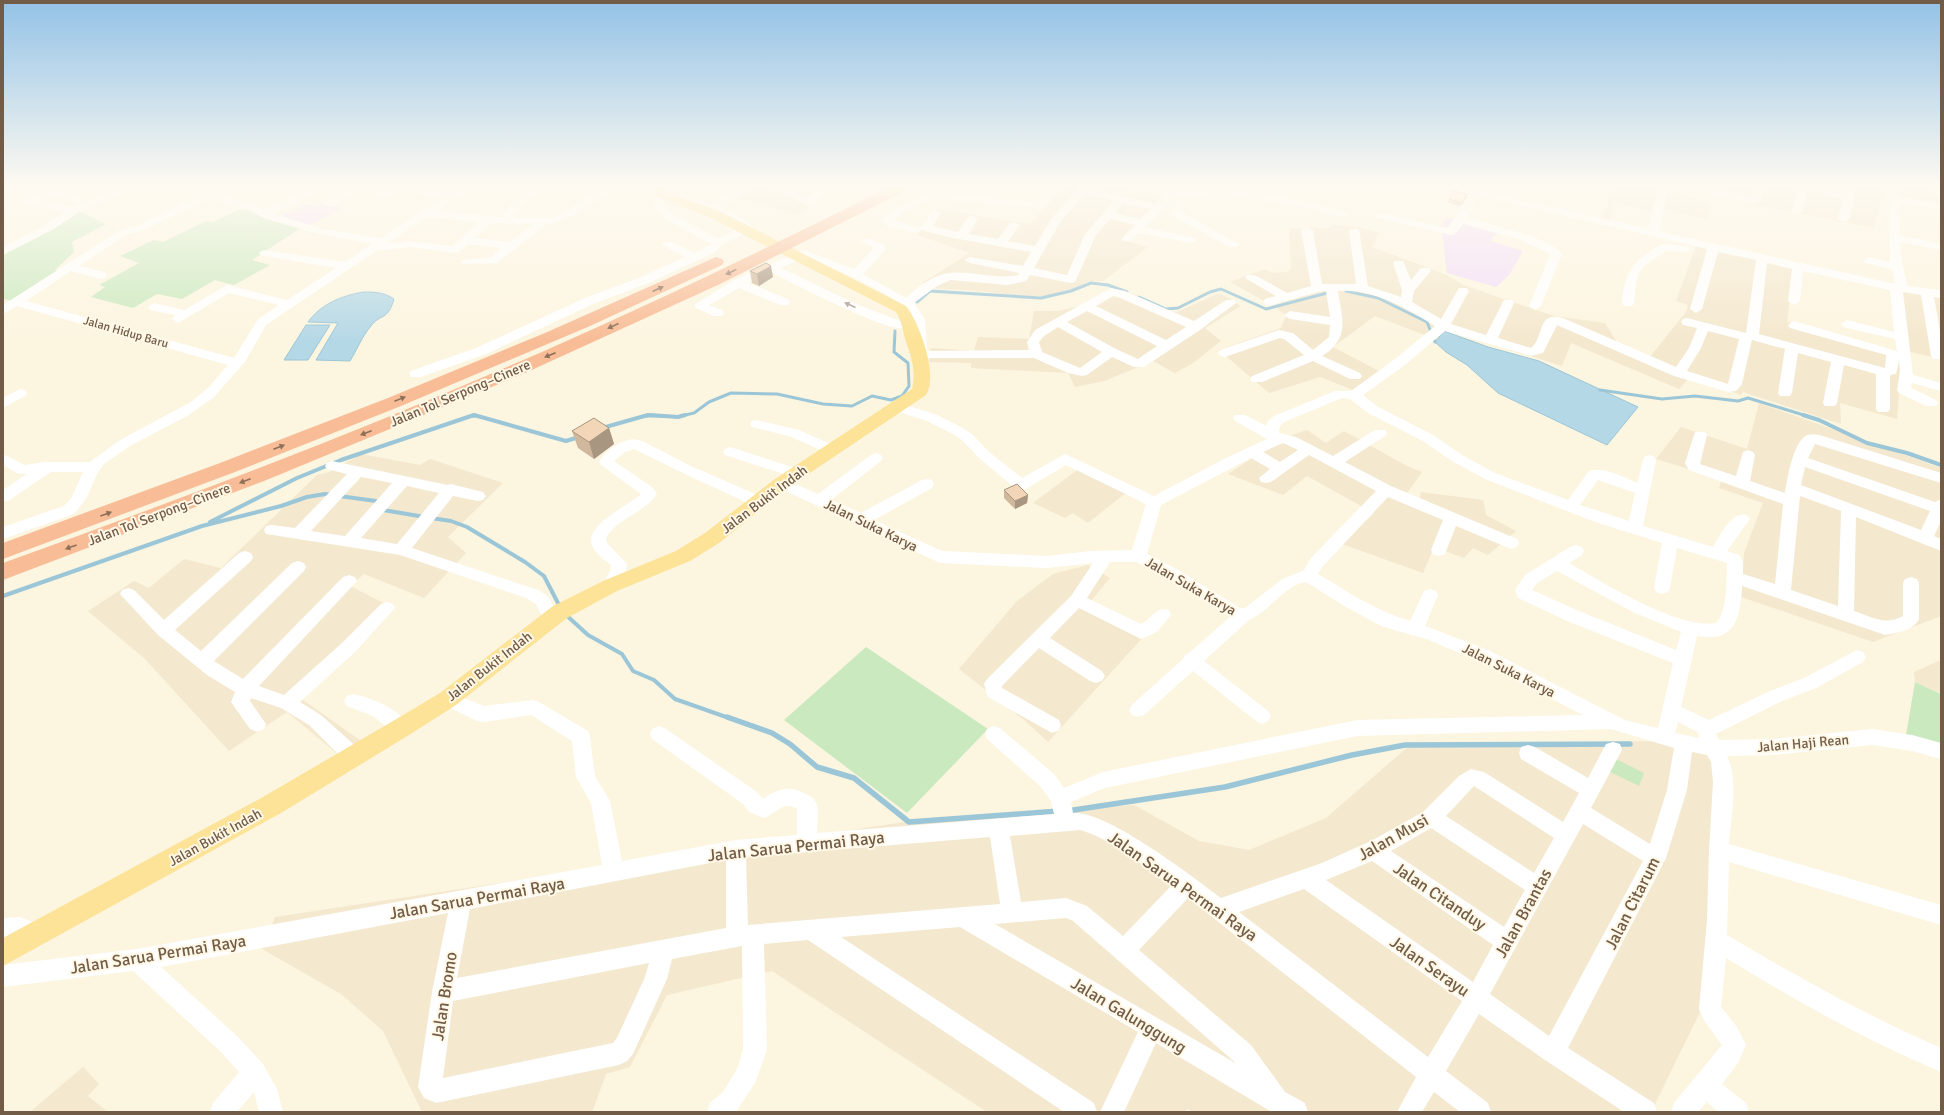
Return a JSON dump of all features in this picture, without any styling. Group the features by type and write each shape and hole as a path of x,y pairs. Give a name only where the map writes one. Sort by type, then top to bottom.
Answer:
{"highway":[{"name":"Jalan Tol Serpong–Cinere","path":"3,551 153,497 364,414 585,322 674,282 765,238"},
{"name":"Jalan Tol Serpong–Cinere","path":"3,572 159,514 377,429 688,293 799,238"}],"main road":[{"name":"Jalan Bukit Indah","path":"752,238 802,264 892,316 917,348"},
{"name":"Jalan Bukit Indah","path":"3,953 272,805 354,757 448,699 560,612 610,586 683,556 712,538 757,501 789,478 920,391 922,384 917,348 912,328 901,309 802,264"}],"street":[{"path":"3,252 29,238"},
{"path":"3,310 114,238"},
{"path":"359,238 383,242"},
{"path":"3,533 69,510 76,504 92,467 132,438 201,400 212,391 250,344 257,328 262,322 389,238"},
{"path":"467,262 493,261 522,238"},
{"path":"710,238 718,242"},
{"path":"416,374 480,351 589,301 645,280 711,250 718,242 727,238"},
{"path":"972,238 1038,250"},
{"path":"1001,244 1005,238"},
{"path":"907,303 928,286 945,277 957,275 1008,281 1022,278 1045,238"},
{"path":"970,260 1026,272 1071,279 1089,238"},
{"path":"1183,238 1191,240"},
{"path":"1220,238 1233,245"},
{"path":"1309,238 1318,288"},
{"path":"1356,238 1362,288"},
{"path":"1524,238 1553,251 1556,254 1535,306"},
{"path":"1673,238 1713,250"},
{"path":"1894,238 1899,289 1901,337 1907,370 1904,390 1931,403"},
{"path":"1899,238 1941,247"},
{"path":"373,249 410,244 454,250 466,240 511,246"},
{"path":"855,275 874,258 880,249 879,246 867,241"},
{"path":"668,244 695,258"},
{"path":"1628,303 1629,281 1634,268 1664,247 1713,250 1762,258 1899,289 1941,294"},
{"path":"1696,309 1713,250"},
{"path":"265,253 348,266"},
{"path":"718,313 700,305 769,267 804,253 818,257 855,275 914,308 919,317 917,348 1036,354 1073,370 1082,372 1111,352"},
{"path":"1269,302 1318,288 1362,288 1406,303 1440,329 1524,351 1535,352 1538,350 1551,321 1558,321 1679,373 1731,388 1735,384 1749,337 1762,258"},
{"path":"1869,261 1897,267"},
{"path":"1399,263 1408,290 1406,303"},
{"path":"69,266 101,275"},
{"path":"1794,302 1798,266"},
{"path":"769,267 852,307 899,325"},
{"path":"1408,290 1425,271"},
{"path":"1251,278 1286,298"},
{"path":"738,283 784,302"},
{"path":"154,307 182,317 223,290 229,289 288,304"},
{"path":"1257,379 1313,356 1332,342 1335,336 1335,322 1332,289"},
{"path":"1354,395 1400,362 1440,329 1463,291"},
{"path":"1036,354 1033,342 1037,335 1109,292 1116,292 1196,327"},
{"path":"1927,293 1938,356"},
{"name":"Jalan Hidup Baru","path":"16,302 236,363"},
{"path":"1058,322 1111,352 1138,364 1168,346 1230,303"},
{"path":"1490,341 1508,303"},
{"path":"1086,306 1168,346"},
{"path":"1290,315 1335,322"},
{"path":"1687,322 1883,372 1891,371 1893,354 1891,352 1794,325"},
{"path":"1847,324 1901,337"},
{"path":"1679,373 1695,348 1704,326"},
{"path":"1225,353 1279,334 1288,336 1313,356 1355,376"},
{"path":"1785,393 1792,348"},
{"path":"1830,403 1838,360"},
{"path":"1883,372 1883,409"},
{"path":"1906,377 1941,387"},
{"path":"3,404 20,393"},
{"path":"1276,437 1273,424 1279,419 1340,394 1354,395 1373,410 1428,438 1456,458 1490,476 1571,507 1735,561 1730,617 1721,629 1713,631 1690,628 1631,605 1557,563"},
{"path":"898,407 932,418 956,430 967,437 984,455 1021,485 1065,459 1154,502"},
{"path":"1240,418 1276,437 1291,440 1386,490 1511,543"},
{"path":"757,424 794,433 832,450"},
{"path":"1333,463 1380,434"},
{"path":"1700,435 1693,466 1742,484 1849,509 1941,545"},
{"path":"1138,556 1154,502 1252,452 1276,437"},
{"path":"1782,593 1792,495 1800,460 1807,441 1815,438 1941,478"},
{"path":"610,586 618,571 619,564 599,544 598,537 603,529 646,499 649,494 647,491 606,462 627,444 631,442 637,444 688,470 757,501"},
{"name":"Jalan Suka Karya","path":"730,452 789,478 820,500 940,557 1047,562 1106,556 1138,556 1174,575 1234,612 1243,615 1251,612 1291,581 1303,576 1309,576 1352,603 1387,621 1434,635 1482,655 1611,722 1665,738"},
{"path":"1252,452 1280,468"},
{"path":"1266,478 1303,453"},
{"path":"1742,484 1748,455"},
{"path":"820,500 876,458"},
{"path":"3,460 22,470 48,467 92,467"},
{"path":"1635,528 1649,460"},
{"path":"1800,460 1940,507 1925,538"},
{"path":"332,466 451,489 478,496"},
{"path":"3,497 48,467"},
{"path":"299,534 358,471"},
{"path":"1571,507 1594,474 1605,476 1643,491"},
{"path":"348,542 404,480"},
{"path":"861,520 927,484"},
{"path":"401,550 451,489"},
{"path":"1309,576 1317,562 1386,490"},
{"path":"1846,615 1849,509"},
{"path":"1440,550 1451,518"},
{"path":"1717,554 1726,538 1742,519"},
{"path":"272,530 401,550 532,594 560,612"},
{"path":"1662,588 1671,540"},
{"path":"1576,551 1531,579 1523,590 1524,594 1573,616 1683,660"},
{"path":"1052,726 994,692 993,684 1077,600 1106,556"},
{"path":"164,630 245,557"},
{"path":"202,661 298,567"},
{"path":"1734,577 1885,628 1897,627 1911,619 1911,583"},
{"path":"257,724 240,702 246,689 349,581"},
{"path":"128,594 164,630 212,670 246,689 287,703 315,720 354,757"},
{"path":"1414,630 1430,595"},
{"path":"1077,600 1141,632 1151,627 1163,615"},
{"path":"287,703 349,647 387,608"},
{"path":"1138,710 1191,660 1243,615"},
{"path":"1665,738 1690,628"},
{"path":"1038,639 1096,676"},
{"path":"1708,729 1776,696 1810,683 1857,657"},
{"path":"1191,660 1262,716"},
{"path":"448,699 477,713 484,714 533,707 581,737 586,777 600,801 614,873"},
{"path":"353,701 372,706 385,713 401,728"},
{"path":"1671,710 1708,729"},
{"path":"994,734 1047,780 1063,810 1103,780 1357,728 1611,722"},
{"path":"1683,1112 1706,1086 1730,1055 1734,1045 1731,1036 1714,1017 1710,1009 1716,940 1723,772 1707,734 1708,729"},
{"path":"659,734 750,798 760,808 764,809 783,796 789,796 807,805 806,844"},
{"name":"Jalan Haji Rean","path":"1665,738 1714,748 1774,747 1872,737 1912,743 1941,751"},
{"name":"Jalan Citarum","path":"1553,1052 1656,858 1678,790 1684,743"},
{"name":"Jalan Brantas","path":"1430,1075 1476,998 1613,750"},
{"path":"1528,753 1592,790"},
{"name":"Jalan Musi","path":"1220,908 1307,879 1374,851 1431,817 1471,777 1477,778 1567,834"},
{"name":"Jalan Sarua Permai Raya","path":"3,976 137,960 736,850 999,828 1063,810 1080,821 1095,825 1187,884 1220,908 1430,1075 1479,1112"},
{"path":"1580,812 1656,858"},
{"path":"1431,817 1538,887"},
{"path":"999,828 1012,913"},
{"path":"719,1112 731,1100 747,1075 755,1050 736,850"},
{"path":"1719,850 1941,915"},
{"name":"Jalan Citanduy","path":"1374,851 1507,942"},
{"name":"Jalan Serayu","path":"1307,879 1553,1052 1645,1112"},
{"path":"1124,950 1187,884"},
{"name":"Jalan Bromo","path":"461,901 443,992 430,1087 432,1090 451,1088 619,1053 625,1046 656,979 662,951"},
{"path":"443,992 745,936 1066,908 1080,913 1243,1053 1287,1107"},
{"name":"Jalan Galunggung","path":"963,917 1287,1107"},
{"path":"3,928 20,926 36,934"},
{"path":"811,930 1085,1112"},
{"path":"1716,940 1813,998 1889,1037 1941,1060"},
{"path":"137,960 170,989 256,1072 266,1089 266,1109"},
{"path":"1112,1112 1151,1028"},
{"path":"222,1112 256,1072"},
{"path":"1409,1112 1430,1075"},
{"path":"1706,1086 1737,1112"}],"shaded area":[{"path":"926,238 1129,238 1126,241 1148,247 1103,281 1089,281 1075,289 1050,296 1026,296 966,290 938,289 922,283 970,253"},
{"path":"1289,238 1377,238 1372,247 1447,275 1463,285 1554,316 1605,323 1618,344 1649,358 1686,312 1688,305 1676,301 1696,246 1793,267 1787,322 1902,352 1897,419 1840,403 1841,424 1743,392 1741,395 1690,377 1679,389 1571,343 1562,366 1447,330 1435,342 1425,335 1375,316 1333,347 1379,371 1356,391 1320,377 1269,393 1219,350 1281,328 1286,316 1277,308 1230,282 1265,269 1273,273 1287,272 1291,269"},
{"path":"1442,238 1493,238 1490,241 1523,251 1509,275 1496,287 1447,273"},
{"path":"1113,289 1134,294 1168,311 1177,312 1217,294 1223,295 1241,306 1205,328 1221,341 1193,363 1175,373 1153,361 1104,381 1075,387 1068,373 971,368 971,363 929,362 931,348 974,351 978,337 1029,339 1034,311 1058,311 1081,306"},
{"path":"1899,291 1941,297 1941,359 1906,351"},
{"path":"1759,403 1941,468 1941,616 1873,642 1741,597 1744,553 1763,503 1719,488 1722,479 1656,459 1681,427 1747,449"},
{"path":"1307,430 1326,443 1344,431 1407,466 1422,472 1407,493 1420,499 1421,492 1483,500 1486,515 1516,531 1488,555 1473,548 1464,558 1434,547 1423,573 1342,544 1374,513 1307,476 1283,495 1228,474 1281,439"},
{"path":"361,454 420,465 430,459 503,483 448,537 466,553 424,598 364,574 350,586 392,607 299,697 361,741 340,756 287,712 229,751 145,659 88,611 134,581 149,588 184,559 221,568 317,475 329,472"},
{"path":"1080,468 1127,492 1088,523 1073,513 1065,518 1033,503"},
{"path":"1088,565 1110,578 1091,601 1145,635 1048,742 1024,720 959,669 1017,601 1053,574"},
{"path":"1941,660 1941,693 1915,682 1914,672"},
{"path":"1662,741 1713,752 1721,817 1704,1004 1651,1112 1193,1112 1187,1109 1185,1112 987,1112 772,971 667,995 630,1067 606,1074 592,1112 422,1112 383,1031 341,994 262,949 275,917 918,820 1134,805 1199,841 1249,850 1326,818 1410,745"},
{"path":"83,1067 99,1084 88,1096 108,1112 30,1112"}],"green space":[{"path":"31,238 79,238 72,242 74,252 55,270 60,271 13,301 3,299 3,254"},
{"path":"171,238 285,238 252,260 270,265 234,285 215,280 182,299 157,294 133,308 91,297 105,287 99,285 139,263 120,256 154,240 163,242"},
{"path":"866,647 988,729 907,813 784,720"},
{"path":"1915,682 1941,694 1941,746 1906,735"},
{"path":"1614,758 1644,773 1639,786 1608,771"}],"water":[{"path":"363,292 375,292 394,299 387,314 375,322 368,330 350,361 316,360 338,323 308,322 319,310 332,302"},
{"path":"306,325 330,325 308,360 284,360"},
{"path":"1444,331 1488,347 1539,361 1638,407 1607,445 1498,393 1467,365 1446,352 1435,342"}],"building":[{"path":"766,263 771,266 757,274 750,271"},
{"path":"594,418 609,428 589,442 572,431"},
{"path":"1017,484 1028,495 1015,501 1004,490"}],"waterway":[{"path":"917,302 930,291 1041,298 1071,291 1091,283 1108,285 1127,292"},
{"path":"1139,297 1166,309 1178,308 1210,292 1221,289 1266,309 1331,292"},
{"path":"1346,291 1378,298 1427,322 1435,342"},
{"path":"684,415 694,413 709,402 731,393 777,394 823,404 852,406 872,396 891,400 902,396 909,386 908,363 894,352 895,331"},
{"path":"1600,390 1662,399 1695,396 1738,401 1748,398 1807,416"},
{"path":"650,415 664,416"},
{"path":"664,416 678,417 684,415"},
{"path":"1803,415 1819,420 1867,443 1907,453 1941,465"},
{"path":"210,522 297,478 341,460 471,416"},
{"path":"471,416 478,416"},
{"path":"471,416 478,416"},
{"path":"478,416 566,441 579,437"},
{"path":"602,428 644,416"},
{"path":"644,416 664,416"},
{"path":"3,596 202,526 281,506 307,497 325,494 333,495"},
{"path":"339,496 376,501 383,510 425,517"},
{"path":"431,518 451,521 467,527 525,562 544,576 560,607"},
{"path":"565,614 588,635 622,654 633,671 654,680 675,699 729,718"},
{"path":"727,717 772,733 790,744 817,767 854,778 909,822 1059,811"},
{"path":"1067,811 1225,787 1352,755 1405,745 1630,744"}]}
